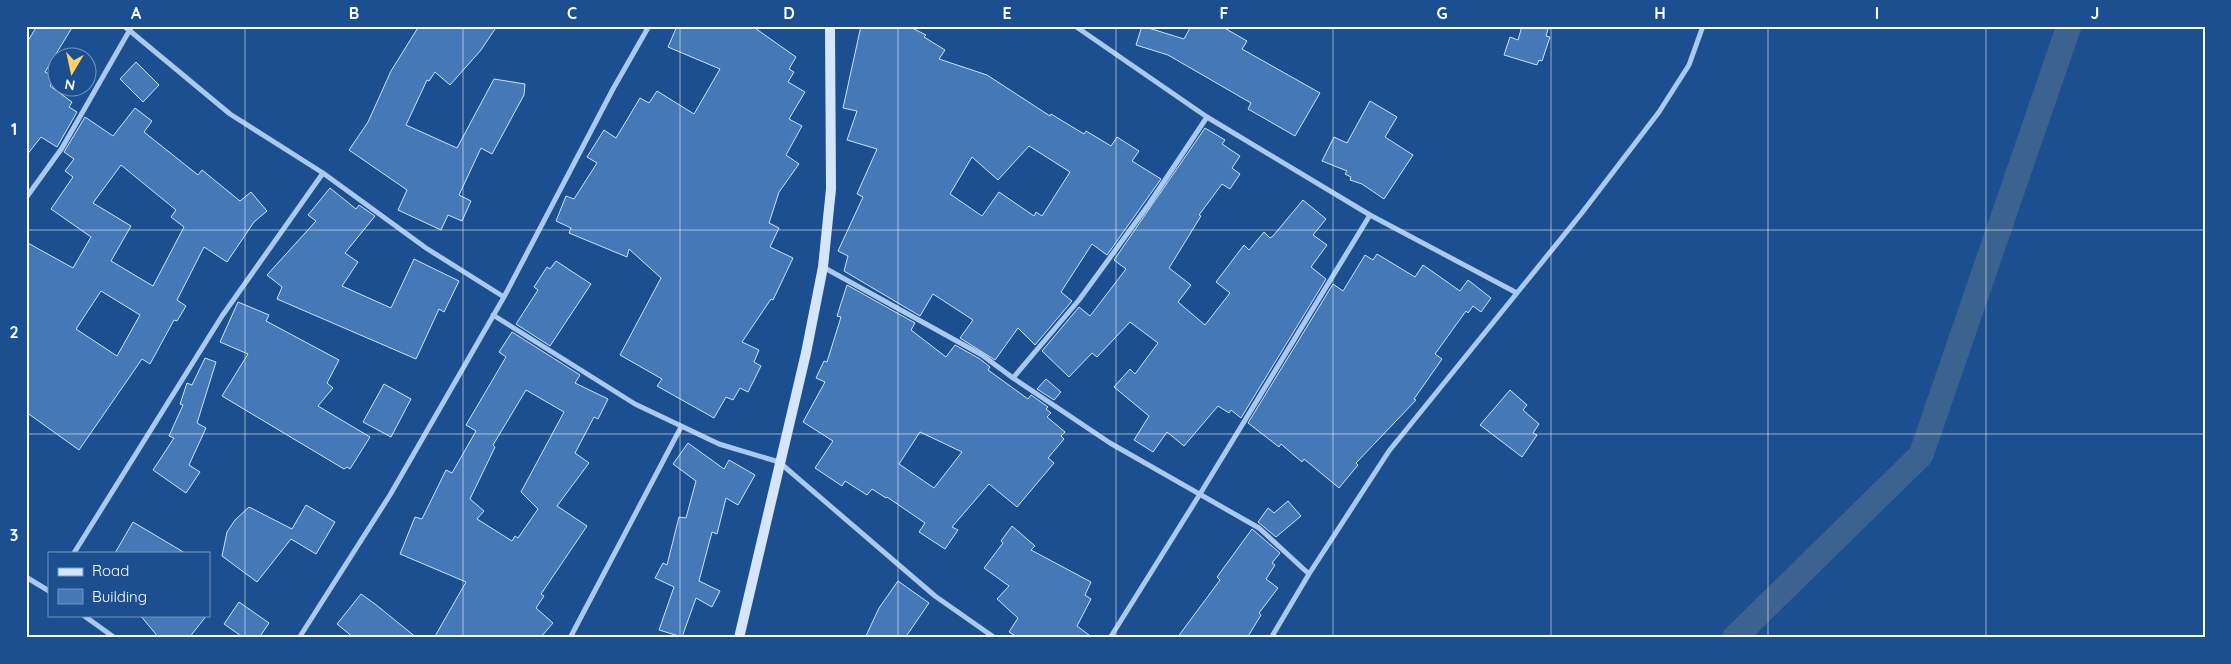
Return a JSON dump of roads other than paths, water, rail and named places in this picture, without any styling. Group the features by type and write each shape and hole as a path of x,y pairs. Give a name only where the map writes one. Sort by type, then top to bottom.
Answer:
{"main road":[{"path":"739,638 806,353 823,267 831,189 830,26"}],"street":[{"path":"124,26 131,29 230,114 323,173 426,248 504,297"},
{"path":"299,638 390,495 504,297 648,26"},
{"path":"1075,26 1207,117 1370,215 1517,293"},
{"path":"1271,638 1309,574 1389,451 1517,293 1659,112 1689,65 1703,26"},
{"path":"26,198 62,148 131,29"},
{"path":"1013,378 1079,300 1149,204 1207,117"},
{"path":"75,552 222,316 323,173"},
{"path":"1110,638 1370,215"},
{"path":"823,267 982,355 1013,378 1110,442 1259,528 1309,574"},
{"path":"493,315 635,404 719,444 780,462 936,596 995,638"},
{"path":"570,638 681,427"},
{"path":"26,577 48,590"},
{"path":"84,616 115,638"}],"waterway":[{"path":"1734,638 1921,455 2069,26"}]}
